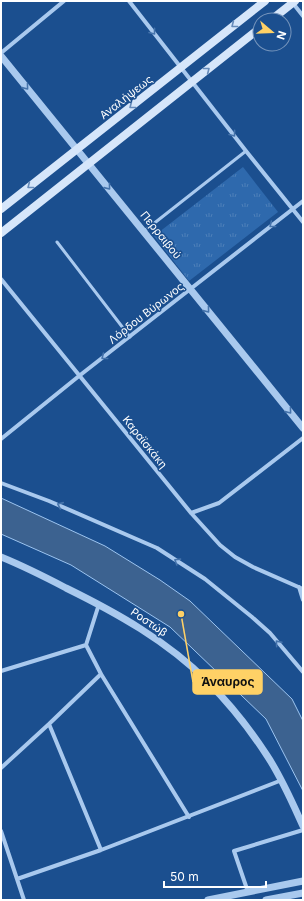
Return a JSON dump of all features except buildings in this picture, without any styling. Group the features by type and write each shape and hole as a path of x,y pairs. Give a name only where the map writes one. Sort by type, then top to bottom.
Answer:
{"main road":[{"name":"Αναλήψεως","path":"1,209 265,1"},
{"path":"281,12 293,2"},
{"path":"1,233 252,34"}],"street":[{"path":"1,53 64,1"},
{"path":"129,1 246,152 303,222"},
{"path":"293,2 303,16"},
{"name":"Περραιβού","path":"1,56 303,428"},
{"name":"Λόρδου Βύρωνος","path":"1,439 79,376 303,201"},
{"name":"Καραϊσκάκη","path":"1,279 191,513 220,545 235,557 253,567 301,588 303,600"},
{"path":"191,513 219,503 303,438"},
{"path":"1,483 49,501 157,548 205,579 252,617 270,633 303,672"},
{"name":"Ροστώβ","path":"1,557 98,604 144,631 184,660 207,681 242,721 267,754 282,780 303,826"},
{"path":"98,604 86,645 101,674 189,817"},
{"path":"1,671 86,645"},
{"path":"1,768 101,674"},
{"path":"49,724 101,850"},
{"path":"17,879 101,850 282,780"},
{"path":"248,892 234,851 303,830"},
{"path":"1,831 24,900"},
{"path":"208,900 303,881"},
{"path":"266,900 303,893"}],"lane":[{"path":"144,232 246,152"},
{"path":"57,242 130,337"}],"green space":[{"path":"243,167 278,212 189,281 154,236"}],"shaded area":[{"path":"1,498 105,546 160,580 190,601 292,699 303,721 303,791 266,719 170,627 71,565 1,534"}],"place":[{"name":"Άναυρος","path":"181,614"}]}
